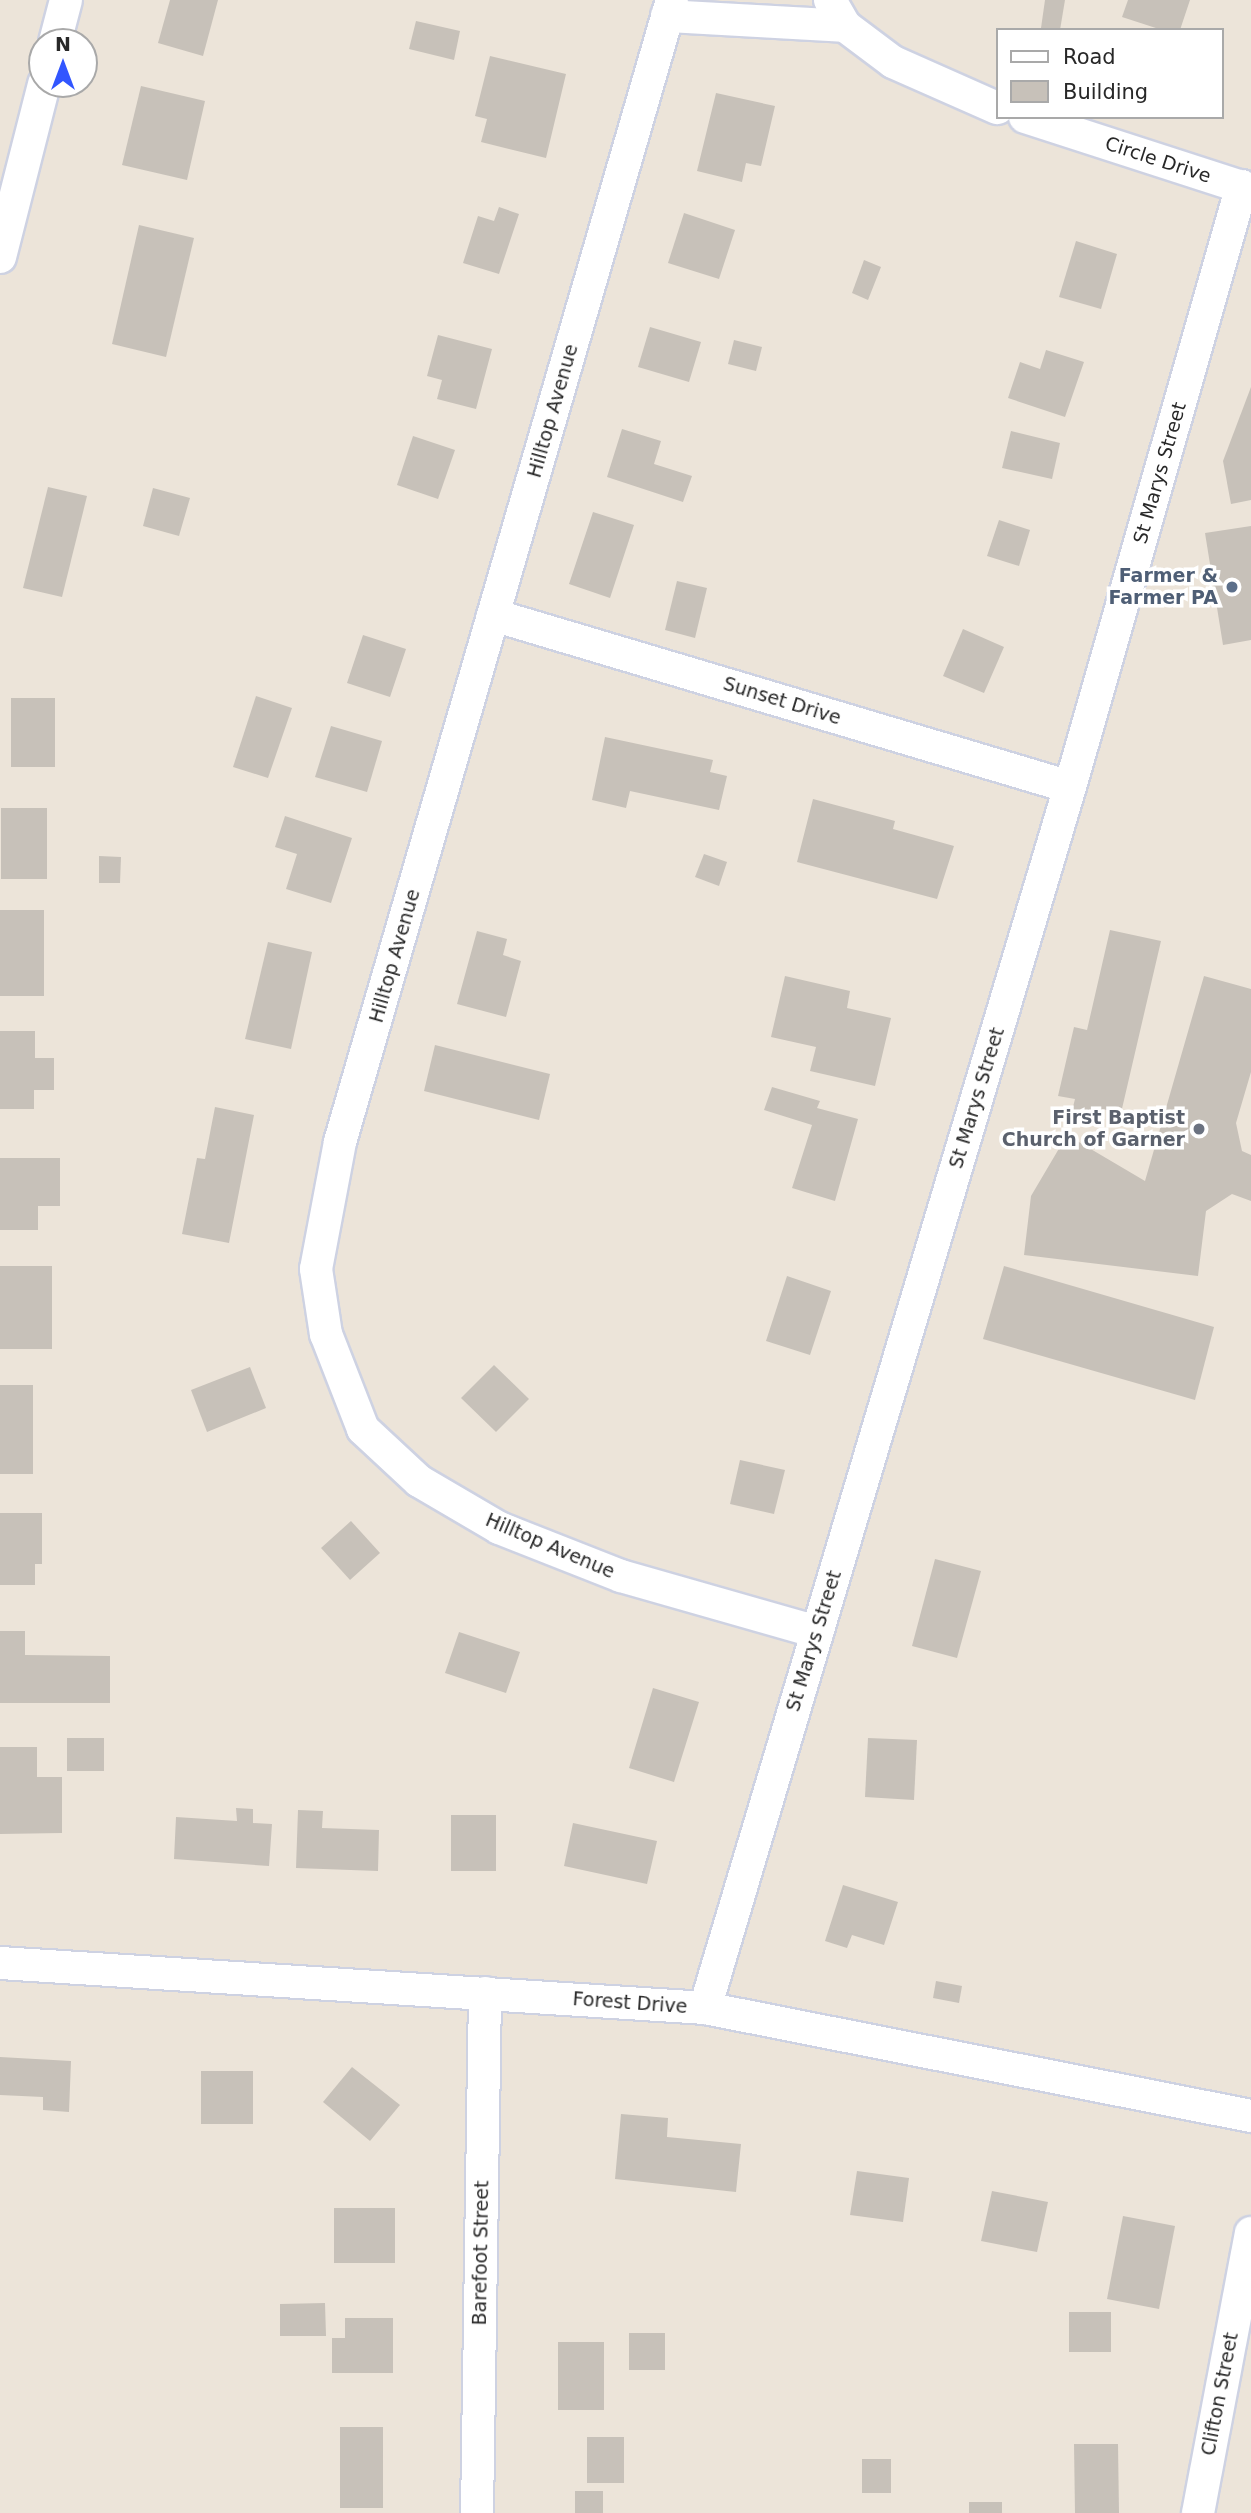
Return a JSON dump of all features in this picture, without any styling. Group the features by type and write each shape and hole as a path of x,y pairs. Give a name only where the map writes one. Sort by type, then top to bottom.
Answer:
{"street":[{"path":"59,28 66,0"},
{"path":"670,8 837,13 893,62 996,108"},
{"name":"Hilltop Avenue","path":"670,8 340,1142 316,1269 326,1334 362,1429 419,1480 499,1528 621,1576 817,1632"},
{"path":"0,257 40,98"},
{"name":"Circle Drive","path":"1031,119 1246,188"},
{"name":"St Marys Street","path":"705,2008 1246,188"},
{"name":"Sunset Drive","path":"493,615 1070,787"},
{"name":"Forest Drive","path":"0,1963 705,2008 1251,2116"},
{"name":"Barefoot Street","path":"477,2513 485,1993"},
{"name":"Clifton Street","path":"1198,2513 1251,2233"}],"building":[{"path":"170,0 218,0 203,56 158,43"},
{"path":"1045,0 1065,0 1060,28 1041,28"},
{"path":"1128,0 1190,0 1181,28 1156,28 1122,17"},
{"path":"416,21 460,31 454,60 409,49"},
{"path":"490,56 566,74 546,158 481,142 487,119 475,116"},
{"path":"141,86 205,101 187,180 122,165"},
{"path":"716,93 775,106 761,166 746,163 742,182 697,171"},
{"path":"499,207 519,214 499,274 463,263 478,216 494,221"},
{"path":"684,213 735,230 719,279 668,263"},
{"path":"139,225 194,238 166,357 112,344"},
{"path":"1076,241 1117,254 1101,309 1059,297"},
{"path":"864,260 881,267 868,300 852,293"},
{"path":"650,327 701,342 689,382 638,367"},
{"path":"438,335 492,349 476,409 437,399 442,380 427,376"},
{"path":"734,340 762,347 756,371 728,364"},
{"path":"1046,350 1084,362 1065,417 1008,398 1020,362 1040,369"},
{"path":"1251,387 1251,500 1231,504 1223,461"},
{"path":"622,429 661,441 654,464 692,476 683,502 607,477"},
{"path":"1011,431 1060,443 1052,479 1002,468"},
{"path":"413,436 455,450 438,499 397,485"},
{"path":"48,487 87,496 62,597 23,588"},
{"path":"153,488 190,498 179,536 143,526"},
{"path":"593,512 634,525 610,598 569,584"},
{"path":"999,520 1030,530 1019,566 987,556"},
{"name":"Farmer & Farmer PA","path":"1251,526 1251,640 1223,645 1205,533"},
{"path":"677,581 707,588 695,638 665,630"},
{"path":"963,629 1004,647 984,693 943,676"},
{"path":"363,635 406,649 390,697 347,683"},
{"path":"256,696 292,708 268,778 233,767"},
{"path":"11,698 55,698 55,767 11,767"},
{"path":"331,726 382,741 367,792 315,777"},
{"path":"605,737 713,760 710,772 727,776 719,810 630,791 626,808 592,800"},
{"path":"813,799 895,821 893,829 954,846 937,899 797,862"},
{"path":"1,808 47,808 47,879 1,879"},
{"path":"285,816 352,838 331,903 286,889 297,854 275,847"},
{"path":"704,854 727,862 719,886 695,877"},
{"path":"99,856 121,857 120,883 99,883"},
{"path":"0,910 44,910 44,996 0,996"},
{"path":"1110,930 1161,941 1121,1113 1102,1109 1098,1126 1070,1119 1075,1099 1058,1096 1074,1027 1087,1030"},
{"path":"477,931 507,939 503,955 521,961 506,1017 457,1004"},
{"path":"268,942 312,952 291,1049 245,1039"},
{"path":"785,976 850,991 847,1008 891,1018 875,1086 810,1071 816,1047 771,1037"},
{"name":"First Baptist Church of Garner","path":"1204,976 1251,989 1251,1072 1236,1123 1242,1151 1251,1155 1251,1201 1232,1194 1206,1211 1198,1276 1024,1255 1031,1196 1067,1135 1145,1181"},
{"path":"0,1031 35,1031 35,1058 54,1058 54,1090 34,1090 34,1109 0,1109"},
{"path":"435,1045 550,1074 539,1120 424,1091"},
{"path":"772,1087 820,1101 817,1108 858,1119 835,1201 792,1188 812,1125 764,1110"},
{"path":"215,1107 254,1115 229,1243 182,1234 197,1158 205,1159"},
{"path":"0,1158 60,1158 60,1206 38,1206 38,1230 0,1230"},
{"path":"0,1266 52,1266 52,1349 0,1349"},
{"path":"1004,1266 1214,1327 1195,1400 983,1339"},
{"path":"787,1276 831,1291 810,1355 766,1341"},
{"path":"494,1365 529,1399 496,1432 461,1398"},
{"path":"250,1367 266,1408 207,1432 191,1390"},
{"path":"0,1385 33,1385 33,1474 0,1474"},
{"path":"740,1460 785,1470 774,1514 730,1504"},
{"path":"0,1513 42,1513 42,1564 35,1564 35,1585 0,1585"},
{"path":"351,1521 380,1553 350,1580 321,1548"},
{"path":"935,1559 981,1571 957,1658 912,1646"},
{"path":"0,1631 25,1631 25,1655 110,1656 110,1703 0,1703"},
{"path":"459,1632 520,1652 506,1693 445,1673"},
{"path":"653,1688 699,1702 674,1782 629,1768"},
{"path":"67,1738 104,1738 104,1771 67,1771"},
{"path":"868,1738 917,1740 914,1800 865,1797"},
{"path":"0,1747 37,1747 37,1777 62,1777 62,1833 0,1834"},
{"path":"236,1808 253,1809 253,1823 272,1824 269,1866 174,1859 176,1817 237,1821"},
{"path":"298,1810 323,1811 322,1828 379,1830 378,1871 296,1868"},
{"path":"451,1815 496,1815 496,1871 451,1871"},
{"path":"573,1823 657,1841 647,1884 564,1866"},
{"path":"843,1885 898,1902 884,1945 852,1935 847,1948 825,1941"},
{"path":"936,1981 962,1986 959,2003 933,1998"},
{"path":"0,2057 71,2061 69,2112 43,2110 43,2097 0,2095"},
{"path":"352,2067 400,2105 370,2141 323,2102"},
{"path":"201,2071 253,2071 253,2124 201,2124"},
{"path":"621,2114 668,2118 667,2137 741,2144 736,2192 615,2179"},
{"path":"857,2171 909,2178 903,2222 850,2215"},
{"path":"992,2191 1048,2202 1037,2252 981,2241"},
{"path":"334,2208 395,2208 395,2263 334,2263"},
{"path":"1123,2216 1175,2226 1159,2309 1107,2299"},
{"path":"325,2303 326,2336 280,2336 280,2304"},
{"path":"1069,2312 1111,2312 1111,2352 1069,2352"},
{"path":"345,2318 393,2318 393,2373 332,2373 332,2338 345,2338"},
{"path":"629,2333 665,2333 665,2370 629,2370"},
{"path":"558,2342 604,2342 604,2410 558,2410"},
{"path":"340,2427 383,2427 383,2508 340,2508"},
{"path":"587,2437 624,2437 624,2483 587,2483"},
{"path":"1074,2444 1118,2444 1119,2513 1075,2513"},
{"path":"862,2459 891,2459 891,2493 862,2493"},
{"path":"575,2491 603,2491 603,2513 575,2513"},
{"path":"969,2502 1002,2502 1002,2513 969,2513"}],"place":[{"name":"Farmer & Farmer PA","path":"1232,587"},
{"name":"First Baptist Church of Garner","path":"1199,1129"}]}
